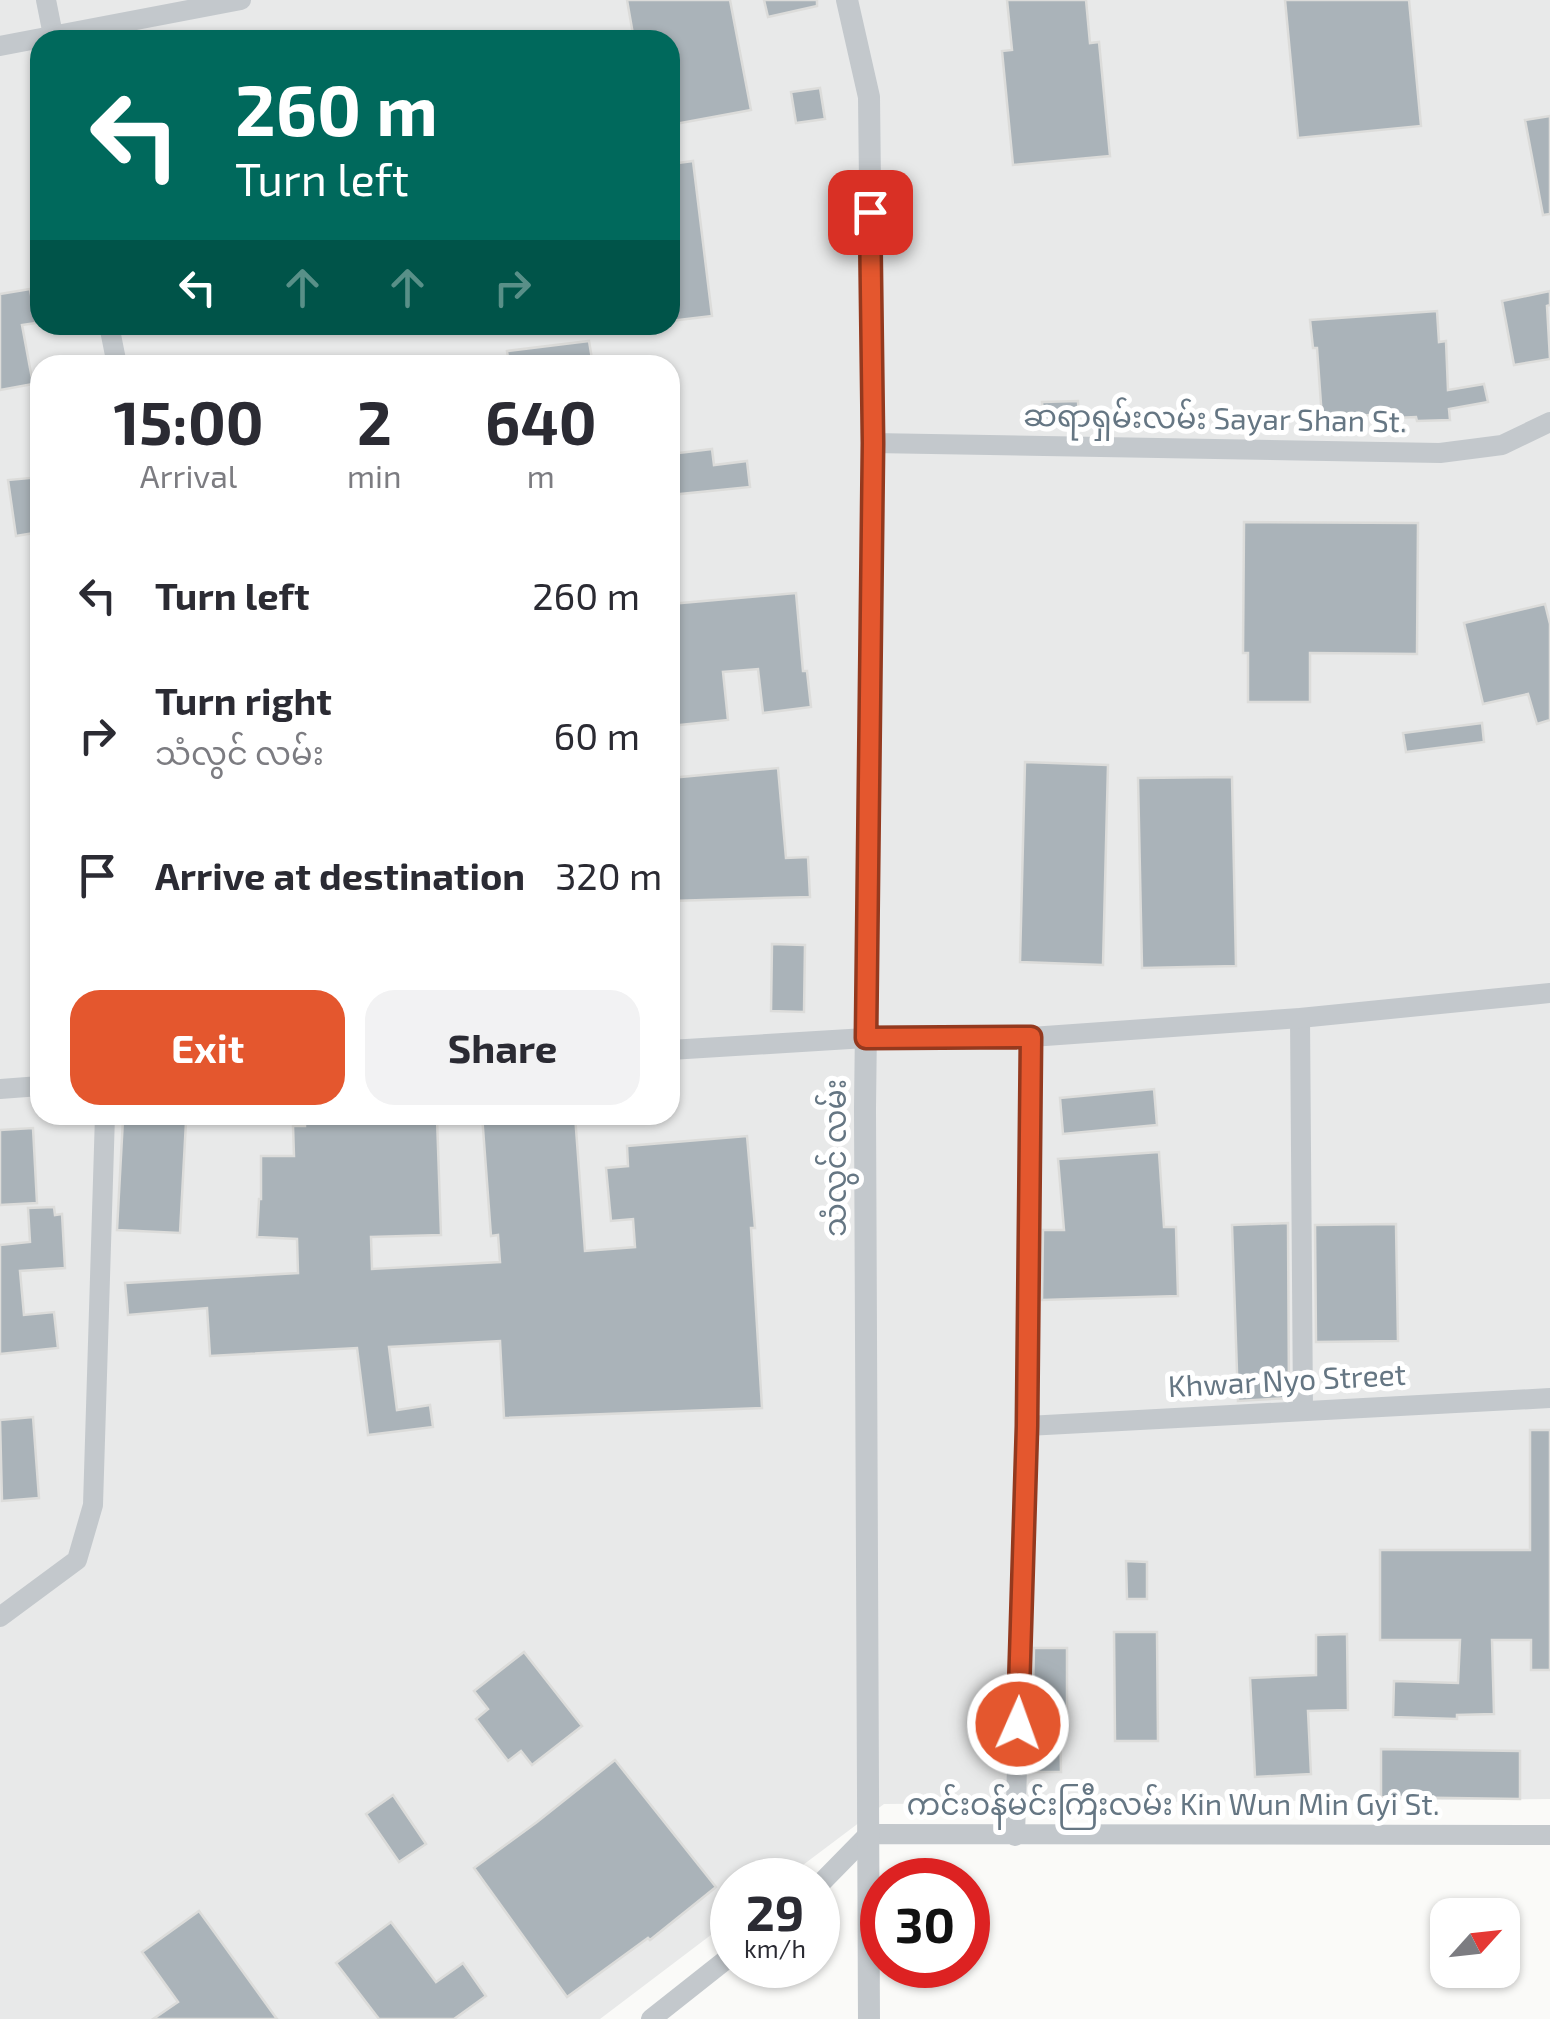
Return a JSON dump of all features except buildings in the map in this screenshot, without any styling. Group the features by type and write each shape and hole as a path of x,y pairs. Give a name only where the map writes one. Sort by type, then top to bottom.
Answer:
{"street":[{"path":"46,0 52,30"},
{"path":"93,30 241,0"},
{"name":"သံလွင် လမ်း","path":"847,0 869,98 873,443 866,1038 870,2019"},
{"path":"0,46 30,41"},
{"name":"ဆရာရှမ်းလမ်း Sayar Shan St.","path":"873,443 1440,453 1502,445 1550,422"},
{"path":"680,1049 866,1038 1031,1037 1300,1018 1550,993"},
{"path":"1300,1018 1303,1410"},
{"path":"1016,1836 1027,1426 1031,1037"},
{"path":"0,1089 30,1087"},
{"path":"0,1618 77,1560 93,1505 106,1125"},
{"name":"Khwar Nyo Street","path":"1027,1426 1550,1398"},
{"name":"ကင်းဝန်မင်းကြီးလမ်း Kin Wun Min Gyi St.","path":"840,1864 869,1834 1550,1835"},
{"path":"651,2019 710,1972"}],"shaded area":[{"path":"0,0 1550,0 1550,1799 884,1804 812,1858 710,1858 710,1936 600,2019 0,2019"}],"route":[{"path":"870,212 873,443 866,1038 1031,1037 1027,1426 1018,1724"}]}
